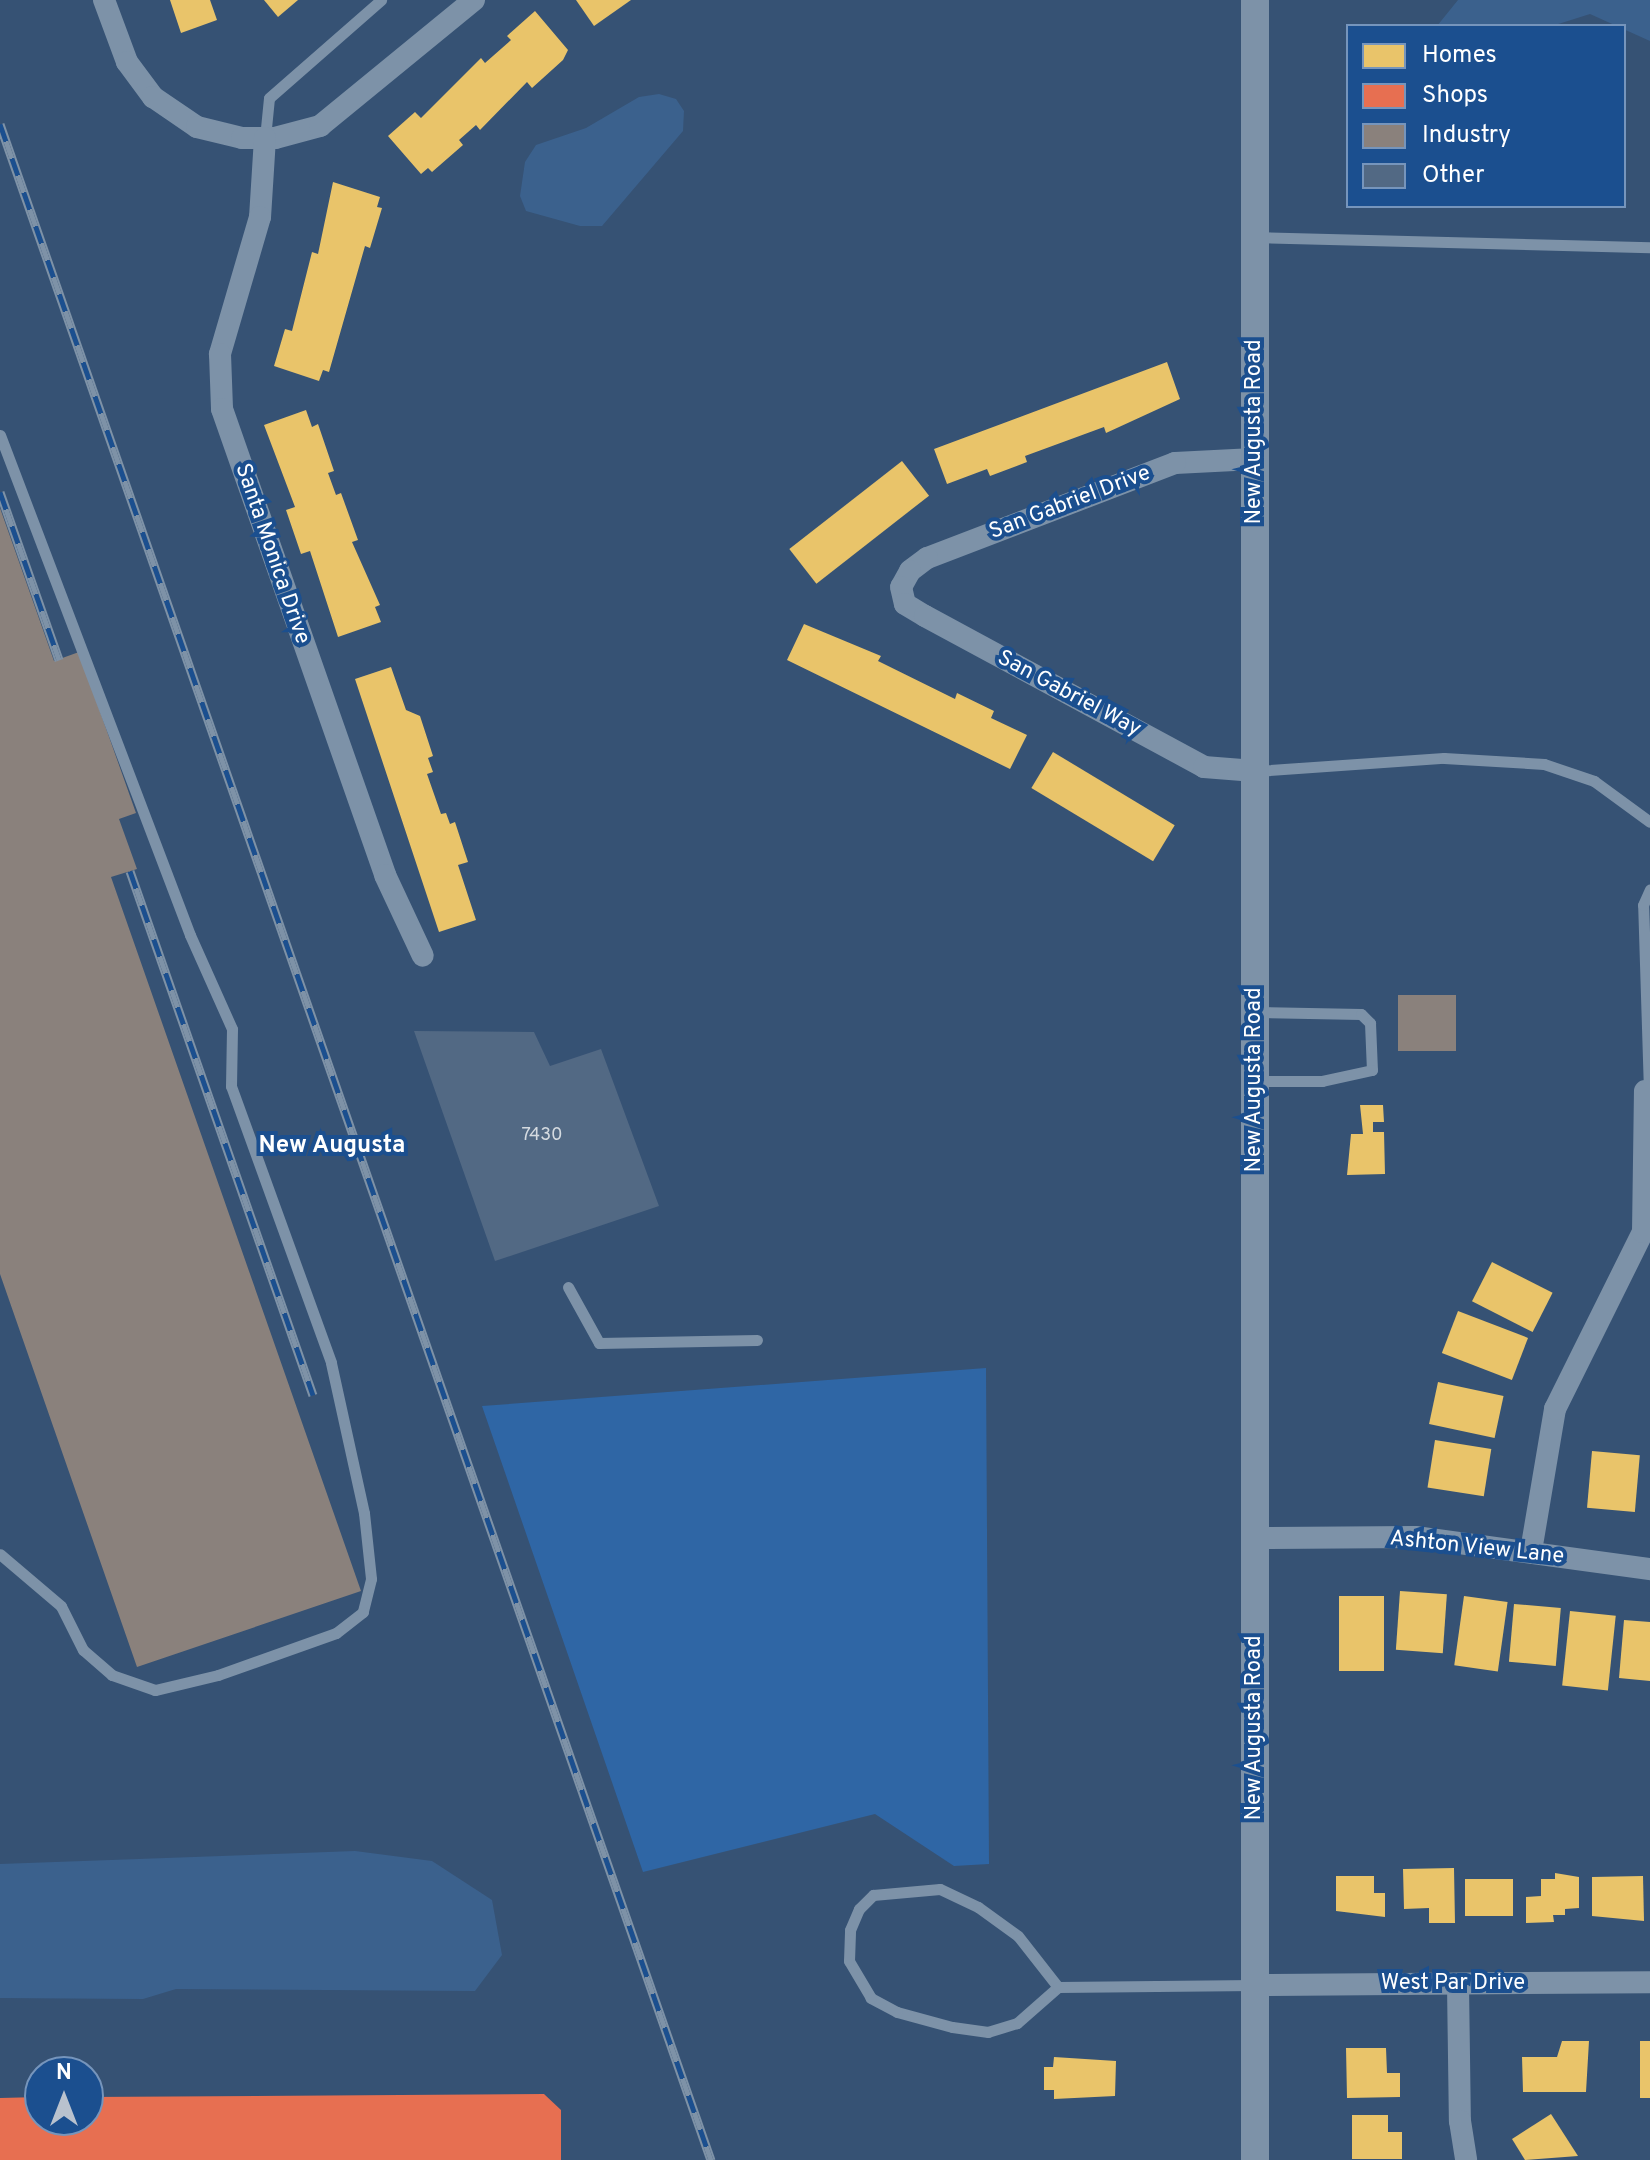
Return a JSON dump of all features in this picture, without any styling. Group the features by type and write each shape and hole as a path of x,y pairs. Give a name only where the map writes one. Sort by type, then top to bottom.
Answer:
{"street":[{"path":"104,0 127,62 169,110 213,132 265,138 304,131 338,115 474,0"},
{"name":"New Augusta Road","path":"1255,0 1255,2160"},
{"name":"Santa Monica Drive","path":"265,138 263,200 220,354 222,409 385,875 423,956"},
{"name":"San Gabriel Drive","path":"901,587 910,571 927,558 1175,463 1254,459"},
{"name":"San Gabriel Way","path":"901,587 905,604 925,616 1204,767 1255,771"},
{"path":"1531,1551 1555,1409 1643,1232 1647,1091"},
{"name":"Ashton View Lane","path":"1255,1538 1415,1537 1650,1569"},
{"name":"West Par Drive","path":"1255,1985 1650,1982"},
{"path":"1458,1985 1460,2121 1466,2160"}],"lane":[{"path":"265,138 269,98 381,0"},
{"path":"1255,237 1650,247"},
{"path":"0,435 185,922 232,1029 231,1086 331,1363 364,1513 371,1579 363,1612 336,1633 218,1675 155,1690 112,1675 83,1650 61,1606 0,1554"},
{"path":"1255,771 1444,758 1544,764 1594,781 1650,822"},
{"path":"1647,1091 1643,905 1650,889"},
{"path":"1255,1012 1361,1014 1370,1023 1372,1070 1322,1081 1255,1081"},
{"path":"568,1287 599,1343 757,1340"},
{"path":"1058,1987 1018,1936 978,1907 940,1889 873,1895 859,1909 850,1930 849,1961 871,1998 897,2012 952,2027 988,2032 1017,2023 1058,1987 1255,1985"}],"shaded area":[{"path":"1458,0 1650,0 1650,41 1626,30 1626,24 1612,24 1590,14 1558,24 1439,24"},
{"path":"659,94 676,99 684,111 683,131 602,226 580,226 526,211 520,196 525,162 536,145 586,128 639,97"},
{"path":"986,1368 989,1864 954,1866 875,1814 643,1872 482,1406"},
{"path":"355,1851 432,1861 492,1900 502,1955 475,1991 176,1989 143,1999 0,1998 0,1864"}],"building: Homes":[{"path":"170,0 210,0 217,20 181,33"},
{"path":"264,0 298,0 278,17"},
{"path":"576,0 631,0 594,26"},
{"path":"535,11 568,50 563,60 532,88 527,82 480,130 476,125 459,140 463,145 432,172 428,168 421,174 388,136 415,112 421,118 481,58 485,63 511,40 507,36"},
{"path":"333,182 380,197 377,207 382,208 370,248 365,246 329,372 323,370 319,381 274,366 285,329 292,331 312,252 318,254"},
{"path":"1167,362 1180,399 1106,433 1104,427 1025,456 1027,462 990,476 987,469 947,484 934,449"},
{"path":"306,410 312,427 318,424 334,471 328,473 336,495 341,493 358,540 352,542 380,605 375,607 381,622 338,637 310,551 301,554 286,510 295,507 264,425"},
{"path":"902,461 929,496 816,584 789,549"},
{"path":"804,624 881,656 878,661 955,699 957,693 994,711 991,718 1027,735 1010,769 787,660"},
{"path":"391,667 406,710 420,716 433,756 428,758 433,772 427,774 441,814 446,813 450,824 455,822 468,862 458,865 476,920 439,932 355,679"},
{"path":"1053,752 1175,825 1153,861 1031,788"},
{"path":"1360,1105 1383,1105 1384,1122 1373,1122 1373,1132 1384,1132 1385,1174 1347,1175 1351,1134 1363,1134"},
{"path":"1492,1262 1553,1293 1533,1332 1472,1301"},
{"path":"1458,1311 1528,1338 1512,1380 1442,1353"},
{"path":"1438,1382 1504,1396 1495,1438 1429,1424"},
{"path":"1435,1440 1491,1449 1484,1496 1427,1487"},
{"path":"1592,1451 1640,1455 1635,1512 1587,1508"},
{"path":"1400,1591 1447,1594 1443,1653 1396,1650"},
{"path":"1339,1596 1384,1596 1384,1671 1339,1671"},
{"path":"1464,1596 1508,1602 1498,1671 1454,1665"},
{"path":"1514,1604 1561,1608 1556,1666 1509,1662"},
{"path":"1570,1611 1616,1616 1608,1690 1562,1686"},
{"path":"1624,1620 1650,1622 1650,1681 1619,1678"},
{"path":"1454,1868 1455,1923 1429,1923 1429,1908 1404,1909 1403,1869"},
{"path":"1555,1873 1579,1877 1579,1908 1565,1909 1565,1915 1553,1915 1554,1922 1526,1923 1526,1897 1541,1896 1541,1879 1555,1879"},
{"path":"1336,1876 1374,1876 1374,1893 1385,1893 1385,1917 1336,1911"},
{"path":"1643,1876 1644,1921 1592,1916 1592,1877"},
{"path":"1465,1879 1513,1879 1513,1916 1465,1916"},
{"path":"1562,2041 1589,2041 1586,2092 1523,2092 1522,2057 1557,2057"},
{"path":"1640,2041 1650,2041 1650,2098 1640,2098"},
{"path":"1346,2048 1386,2048 1387,2073 1400,2073 1400,2097 1347,2098"},
{"path":"1054,2057 1116,2061 1115,2096 1054,2099 1054,2090 1044,2090 1044,2067 1053,2067"},
{"path":"1551,2114 1578,2156 1525,2160 1512,2139"},
{"path":"1352,2115 1388,2115 1388,2132 1402,2132 1402,2159 1352,2159"}],"building: Shops":[{"path":"544,2094 561,2110 561,2160 0,2160 0,2098 24,2097 24,2136 104,2136 104,2097"}],"building: Industry":[{"path":"0,508 54,661 79,652 136,813 119,819 137,869 111,877 361,1591 137,1667 0,1274"},
{"path":"1398,995 1456,995 1456,1051 1398,1051"}],"building: Other":[{"path":"414,1031 534,1032 550,1066 601,1049 659,1206 495,1261"}],"railway":[{"path":"0,124 711,2160"},
{"path":"0,492 59,660"},
{"path":"130,871 313,1395"}],"district":[{"name":"New Augusta","path":"332,1147"}]}
